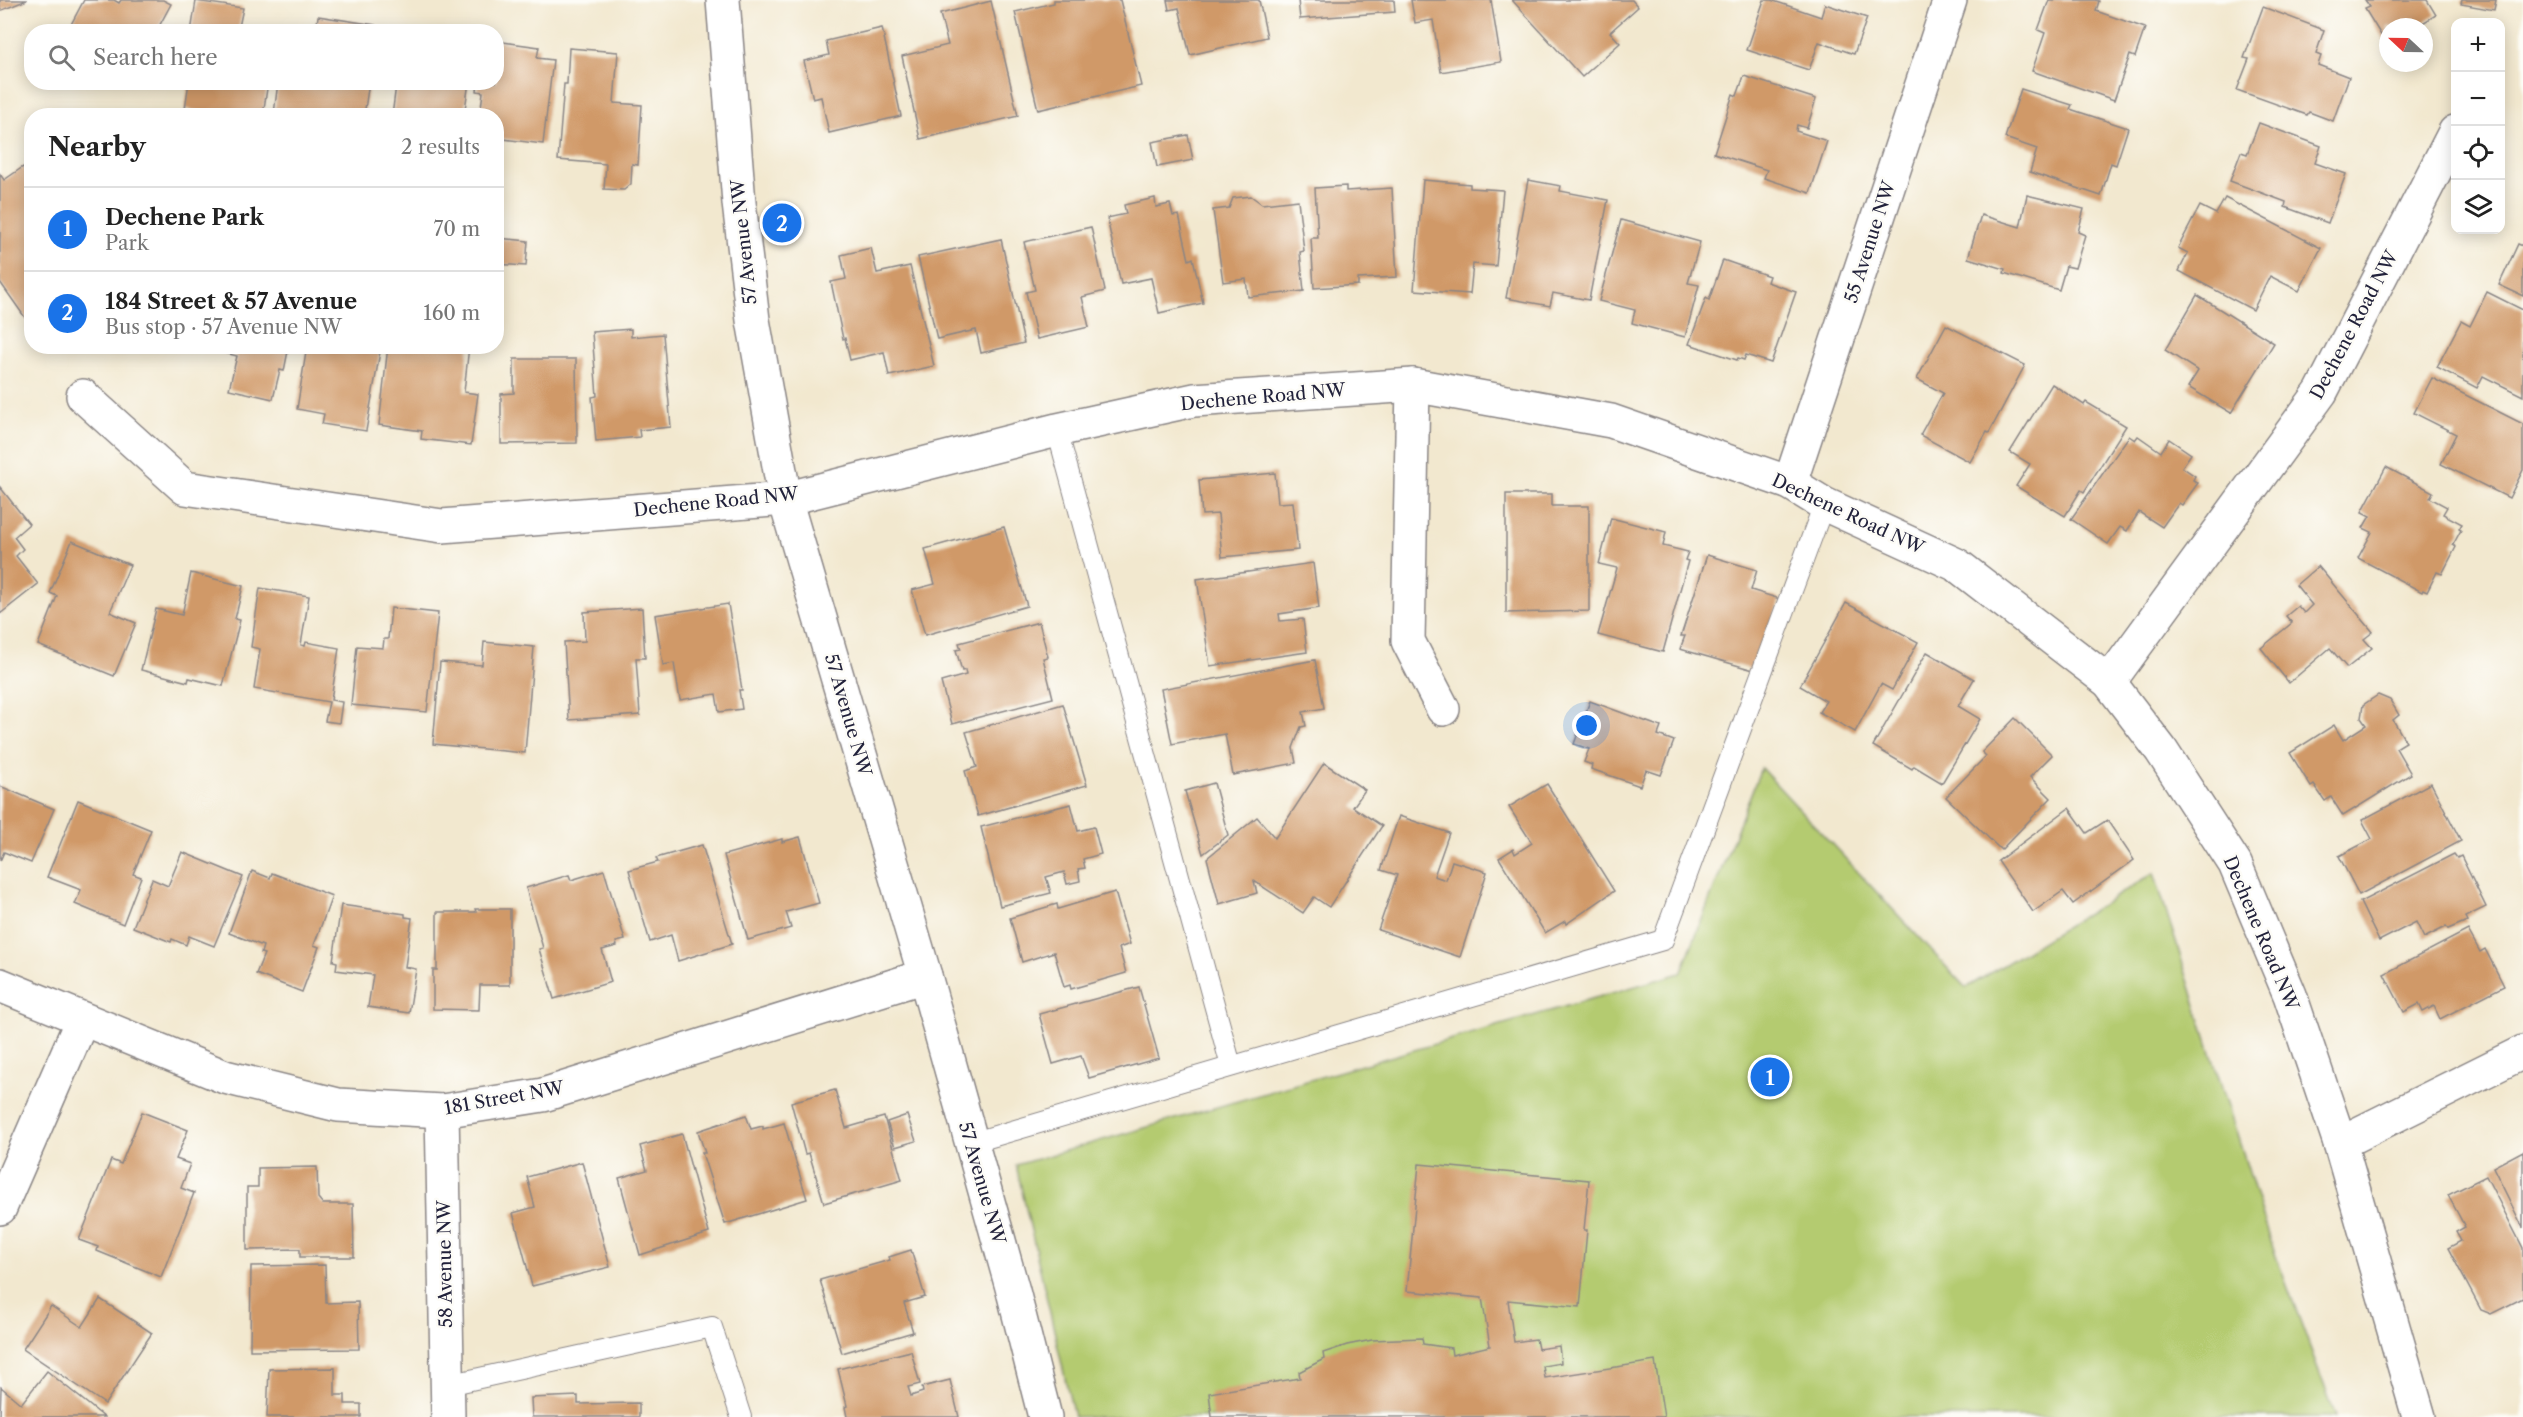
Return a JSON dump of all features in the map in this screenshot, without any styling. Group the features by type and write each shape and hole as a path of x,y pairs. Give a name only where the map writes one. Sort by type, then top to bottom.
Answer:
{"street":[{"name":"57 Avenue NW","path":"723,0 739,203 752,308 785,499 925,976 1045,1417"},
{"name":"55 Avenue NW","path":"1790,483 1950,0"},
{"name":"Dechene Road NW","path":"2109,682 2321,392 2451,140"},
{"name":"Dechene Road NW","path":"83,396 185,488 442,526 785,499 1057,430 1194,400 1413,385 1611,421 1790,483 1824,504 1958,565 2109,682 2161,750 2235,864 2290,995 2340,1143 2419,1417"},
{"path":"1413,385 1408,641 1443,709"},
{"name":"181 Street NW","path":"0,985 225,1077 338,1105 442,1111 543,1095 925,976"},
{"path":"0,1208 82,1020"},
{"path":"2340,1143 2523,1052"},
{"name":"58 Avenue NW","path":"442,1111 448,1417"}],"lane":[{"path":"1057,430 1232,1066"},
{"path":"971,1143 1663,940 1824,504"},
{"path":"448,1385 712,1327 741,1417"}],"green space":[{"path":"1761,768 1966,988 2154,873 2273,1248 2336,1417 1074,1417 1016,1165 1681,973"}],"building":[{"path":"0,0 27,0 0,11"},
{"path":"84,0 114,0 119,3 121,0 163,0 171,4 160,24 71,24"},
{"path":"1054,0 1120,0 1141,86 1038,110 1015,12 1054,3"},
{"path":"1167,0 1259,0 1267,37 1190,55 1179,8 1169,10"},
{"path":"1298,0 1394,0 1395,12 1300,19"},
{"path":"1411,0 1491,0 1501,62 1441,72 1433,20 1415,23"},
{"path":"1512,0 1632,0 1638,7 1610,32 1620,43 1582,77"},
{"path":"1764,0 1771,0 1821,17 1825,4 1867,18 1854,54 1819,42 1809,70 1747,50"},
{"path":"2049,0 2099,1 2096,11 2145,28 2135,57 2130,55 2114,100 2032,71 2045,33 2038,30"},
{"path":"2365,0 2427,0 2436,15 2431,18 2379,18 2379,32 2365,9 2370,7"},
{"path":"2462,0 2496,0 2494,10 2461,4"},
{"path":"196,1 243,8 240,24 192,24"},
{"path":"991,1 1018,116 920,139 902,56 948,45 940,14"},
{"path":"2263,7 2324,30 2316,54 2321,56 2318,65 2349,77 2333,121 2309,112 2307,115 2237,90 2249,59 2244,58"},
{"path":"318,16 369,24 317,24"},
{"path":"882,28 901,116 829,133 821,97 813,99 804,61 829,55 826,41"},
{"path":"504,42 539,47 537,58 553,60 543,144 504,139 504,108 481,108 483,92 477,91 504,90"},
{"path":"569,48 618,52 614,103 642,105 638,165 632,164 631,184 624,190 604,189 606,164 558,160"},
{"path":"1744,76 1816,99 1807,128 1797,125 1796,131 1827,141 1810,193 1764,178 1767,170 1714,153 1733,94 1737,96"},
{"path":"2021,89 2072,105 2070,109 2128,128 2116,165 2111,163 2101,196 2030,172 2037,149 2005,138"},
{"path":"188,90 267,90 264,108 185,108"},
{"path":"277,90 368,90 365,108 275,108"},
{"path":"395,90 468,90 465,108 393,108"},
{"path":"2259,123 2321,146 2315,163 2346,174 2328,223 2285,207 2286,202 2230,181 2241,152 2247,154"},
{"path":"1188,135 1193,160 1157,167 1152,142"},
{"path":"24,168 24,316 0,282 0,174 4,180"},
{"path":"1423,180 1470,184 1470,188 1503,190 1496,266 1473,264 1470,294 1414,290"},
{"path":"1528,180 1561,186 1560,191 1608,200 1589,300 1553,293 1550,306 1506,298"},
{"path":"1346,186 1346,191 1392,188 1397,277 1358,279 1358,285 1314,288 1311,238 1318,238 1315,188"},
{"path":"2027,195 2084,209 2078,232 2085,235 2075,268 2066,266 2059,290 2004,273 2005,269 1968,258 1981,215 2020,227"},
{"path":"1251,196 1262,204 1298,200 1304,251 1300,252 1304,291 1248,297 1246,279 1223,282 1213,210 1229,208 1233,198"},
{"path":"1155,198 1156,207 1170,204 1173,216 1179,215 1189,260 1193,258 1203,303 1159,313 1151,278 1121,284 1107,218 1126,214 1124,205"},
{"path":"2225,198 2321,248 2299,291 2270,276 2253,310 2179,271 2188,253 2178,248 2200,206 2216,214"},
{"path":"1621,220 1700,242 1688,283 1699,285 1685,337 1632,323 1635,310 1599,301"},
{"path":"1091,227 1105,291 1082,297 1089,327 1037,339 1026,292 1035,290 1024,242"},
{"path":"504,239 528,241 526,266 504,265"},
{"path":"1001,239 1024,343 981,353 976,330 937,339 918,257"},
{"path":"2518,244 2523,246 2523,296 2499,285"},
{"path":"871,248 877,273 910,266 934,366 889,376 884,352 850,360 845,338 843,339 831,282 846,279 841,255"},
{"path":"1723,260 1769,276 1767,282 1796,292 1771,363 1746,355 1744,360 1738,358 1737,360 1689,344 1706,298 1709,300"},
{"path":"2487,292 2523,310 2523,396 2483,376 2477,388 2437,367 2461,321 2470,326"},
{"path":"2197,295 2274,343 2231,413 2188,387 2198,371 2165,350"},
{"path":"1946,325 2025,365 1989,433 1987,432 1970,462 1920,435 1943,393 1917,379"},
{"path":"631,329 631,337 663,334 671,427 639,430 640,437 596,441 592,397 597,396 592,332"},
{"path":"229,354 287,354 284,371 280,370 273,399 229,389 237,356"},
{"path":"306,354 380,354 366,431 322,424 324,414 297,409"},
{"path":"387,354 468,354 464,392 478,394 471,445 421,439 422,431 379,425"},
{"path":"514,359 576,359 577,443 501,444 501,394 514,393"},
{"path":"2432,378 2523,424 2523,470 2509,498 2441,464 2456,434 2414,413"},
{"path":"2052,384 2084,405 2086,402 2126,426 2084,492 2081,490 2065,516 2016,486 2030,464 2010,452"},
{"path":"2129,436 2135,440 2138,436 2161,452 2169,439 2191,454 2182,467 2195,476 2193,480 2198,483 2182,505 2179,503 2162,527 2139,512 2127,531 2120,527 2108,544 2071,519"},
{"path":"2386,467 2433,492 2430,498 2447,507 2443,514 2462,524 2453,545 2456,547 2442,574 2437,572 2427,592 2423,590 2422,592 2358,558 2372,532 2363,528 2370,516 2362,512"},
{"path":"1275,473 1278,503 1293,502 1298,550 1222,557 1218,514 1202,515 1199,480"},
{"path":"0,487 29,524 14,537 23,549 16,556 38,584 0,614"},
{"path":"1506,494 1552,494 1552,506 1589,506 1589,611 1506,613"},
{"path":"1611,518 1666,532 1663,546 1688,552 1685,560 1688,561 1663,652 1598,635 1617,568 1599,564"},
{"path":"1004,527 1027,606 925,635 912,590 935,584 925,549"},
{"path":"72,541 130,565 110,612 136,623 114,676 38,645 57,596 50,593"},
{"path":"1707,555 1757,570 1751,590 1780,599 1757,671 1680,649 1685,636 1681,636"},
{"path":"1313,563 1319,608 1279,614 1280,621 1303,619 1307,652 1210,666 1197,579"},
{"path":"2318,566 2373,632 2364,639 2372,648 2347,668 2330,648 2289,683 2261,648 2292,623 2286,616 2298,606 2304,613 2312,605 2296,585"},
{"path":"191,573 243,586 235,619 240,620 223,686 189,678 188,682 141,670 156,609 182,615"},
{"path":"260,588 309,596 301,645 305,646 306,642 339,648 331,700 342,702 339,723 325,721 329,702 254,689 260,649 251,647"},
{"path":"1846,603 1918,642 1892,690 1881,684 1855,732 1819,712 1826,701 1800,686"},
{"path":"728,604 742,690 739,690 742,709 719,712 716,694 680,700 674,663 663,665 655,615"},
{"path":"391,608 438,613 427,712 351,705 357,646 383,648 384,639 388,639"},
{"path":"642,608 645,658 636,658 640,715 569,720 564,642 585,641 584,612"},
{"path":"1039,622 1048,657 1043,658 1053,698 952,724 941,682 966,675 965,670 962,671 956,650 961,649 959,643"},
{"path":"484,642 534,647 525,753 433,744 440,662 482,665"},
{"path":"1927,652 1974,679 1958,706 1980,719 1942,783 1914,766 1912,769 1873,746"},
{"path":"1315,660 1324,708 1303,712 1306,726 1301,727 1293,748 1296,763 1233,775 1225,734 1172,744 1161,689"},
{"path":"2378,695 2390,700 2399,715 2393,720 2406,742 2396,748 2411,774 2343,816 2331,797 2325,801 2314,785 2311,787 2290,753 2334,725 2343,740 2366,725 2361,718 2363,705"},
{"path":"1590,701 1661,727 1658,735 1674,741 1661,775 1646,770 1640,786 1591,769 1592,765 1584,762 1589,749 1574,744"},
{"path":"1063,704 1087,785 978,816 965,771 977,767 966,732"},
{"path":"2015,718 2052,755 2030,777 2051,798 2001,850 1946,797 1986,756 1982,752"},
{"path":"1324,763 1365,790 1353,807 1382,826 1329,907 1314,897 1303,913 1254,881 1257,893 1219,904 1207,858 1257,817 1275,838"},
{"path":"1214,783 1228,835 1203,854 1185,791"},
{"path":"2431,783 2461,841 2359,895 2339,856 2372,839 2362,820"},
{"path":"1547,784 1614,891 1566,924 1565,921 1545,933 1499,858 1513,849 1515,854 1532,843 1509,807"},
{"path":"0,786 54,809 31,863 4,852 0,861"},
{"path":"78,800 151,830 133,874 141,877 123,924 75,904 81,890 47,877"},
{"path":"1071,804 1078,831 1094,827 1101,854 1083,859 1085,868 1078,869 1080,881 1067,884 1064,872 1046,877 1051,893 1000,906 981,827"},
{"path":"2069,808 2087,833 2107,820 2134,860 2073,904 2063,891 2033,912 1998,861"},
{"path":"1399,816 1449,833 1434,876 1446,880 1452,861 1487,872 1460,957 1378,930 1397,875 1381,870"},
{"path":"800,837 819,903 786,912 791,928 748,940 724,855 782,839 782,842"},
{"path":"702,845 732,944 678,961 671,935 650,942 629,870 658,862 656,858"},
{"path":"182,852 243,877 214,946 189,936 186,945 172,939 171,942 133,927 152,879 168,886"},
{"path":"2454,854 2457,858 2461,856 2486,907 2465,917 2467,921 2448,929 2446,927 2424,938 2416,922 2379,941 2360,902"},
{"path":"604,870 625,940 616,942 617,946 602,950 611,982 554,999 539,949 543,948 526,888 569,875 571,880"},
{"path":"252,871 270,878 272,873 332,896 314,945 319,947 302,992 256,974 264,954 261,953 263,946 229,933"},
{"path":"1115,892 1130,944 1119,948 1126,973 1071,989 1070,985 1064,987 1054,952 1022,962 1010,918 1057,904 1058,909"},
{"path":"341,905 405,914 405,917 412,918 405,967 416,969 409,1013 368,1007 373,975 336,970 337,962 333,961"},
{"path":"475,909 510,909 510,985 480,985 479,1010 433,1009 433,970 437,970 437,912 476,912"},
{"path":"2468,930 2480,952 2485,949 2504,986 2440,1019 2434,1006 2423,1012 2419,1004 2404,1012 2384,974"},
{"path":"1139,987 1159,1058 1089,1078 1081,1056 1053,1064 1039,1014"},
{"path":"835,1090 846,1128 884,1117 902,1180 824,1203 809,1153 805,1154 791,1102"},
{"path":"142,1112 188,1130 176,1159 190,1164 181,1188 194,1193 161,1277 97,1251 98,1247 79,1240 111,1160 121,1164"},
{"path":"746,1115 751,1129 763,1126 763,1129 784,1123 807,1199 725,1224 702,1153 705,1153 698,1131"},
{"path":"907,1115 916,1141 895,1147 887,1122"},
{"path":"682,1134 709,1233 640,1255 619,1178 647,1170 640,1146"},
{"path":"2523,1151 2523,1228 2493,1167"},
{"path":"582,1162 610,1267 532,1286 513,1213 535,1207 527,1177"},
{"path":"1419,1164 1589,1180 1580,1307 1508,1300 1514,1342 1536,1339 1538,1349 1559,1346 1561,1363 1543,1366 1545,1378 1655,1361 1664,1417 1212,1417 1209,1393 1300,1378 1299,1372 1324,1359 1323,1353 1347,1345 1372,1340 1422,1338 1423,1344 1451,1348 1452,1355 1490,1346 1482,1298 1407,1291"},
{"path":"317,1167 318,1198 323,1204 353,1204 354,1257 300,1257 300,1249 247,1250 247,1187 258,1187 258,1168"},
{"path":"2486,1176 2523,1248 2523,1298 2491,1314 2481,1310 2448,1248 2461,1241 2456,1232 2465,1227 2448,1195"},
{"path":"911,1250 925,1297 904,1303 913,1332 842,1353 820,1280 890,1260 889,1257"},
{"path":"325,1265 326,1303 358,1302 359,1349 250,1350 251,1266"},
{"path":"100,1299 152,1333 105,1404 23,1349 51,1306 82,1327"},
{"path":"911,1351 920,1384 908,1387 911,1396 923,1392 922,1387 950,1380 959,1417 847,1417 845,1407 847,1406 838,1369"},
{"path":"335,1368 335,1395 345,1395 345,1404 361,1404 361,1417 267,1417 269,1369"},
{"path":"47,1371 104,1417 0,1417 1,1387 21,1404"},
{"path":"578,1396 578,1404 639,1403 639,1417 532,1417 531,1398"}],"place":[{"name":"184 Street & 57 Avenue","path":"782,223"},
{"name":"Dechene Park","path":"1770,1077"}]}
